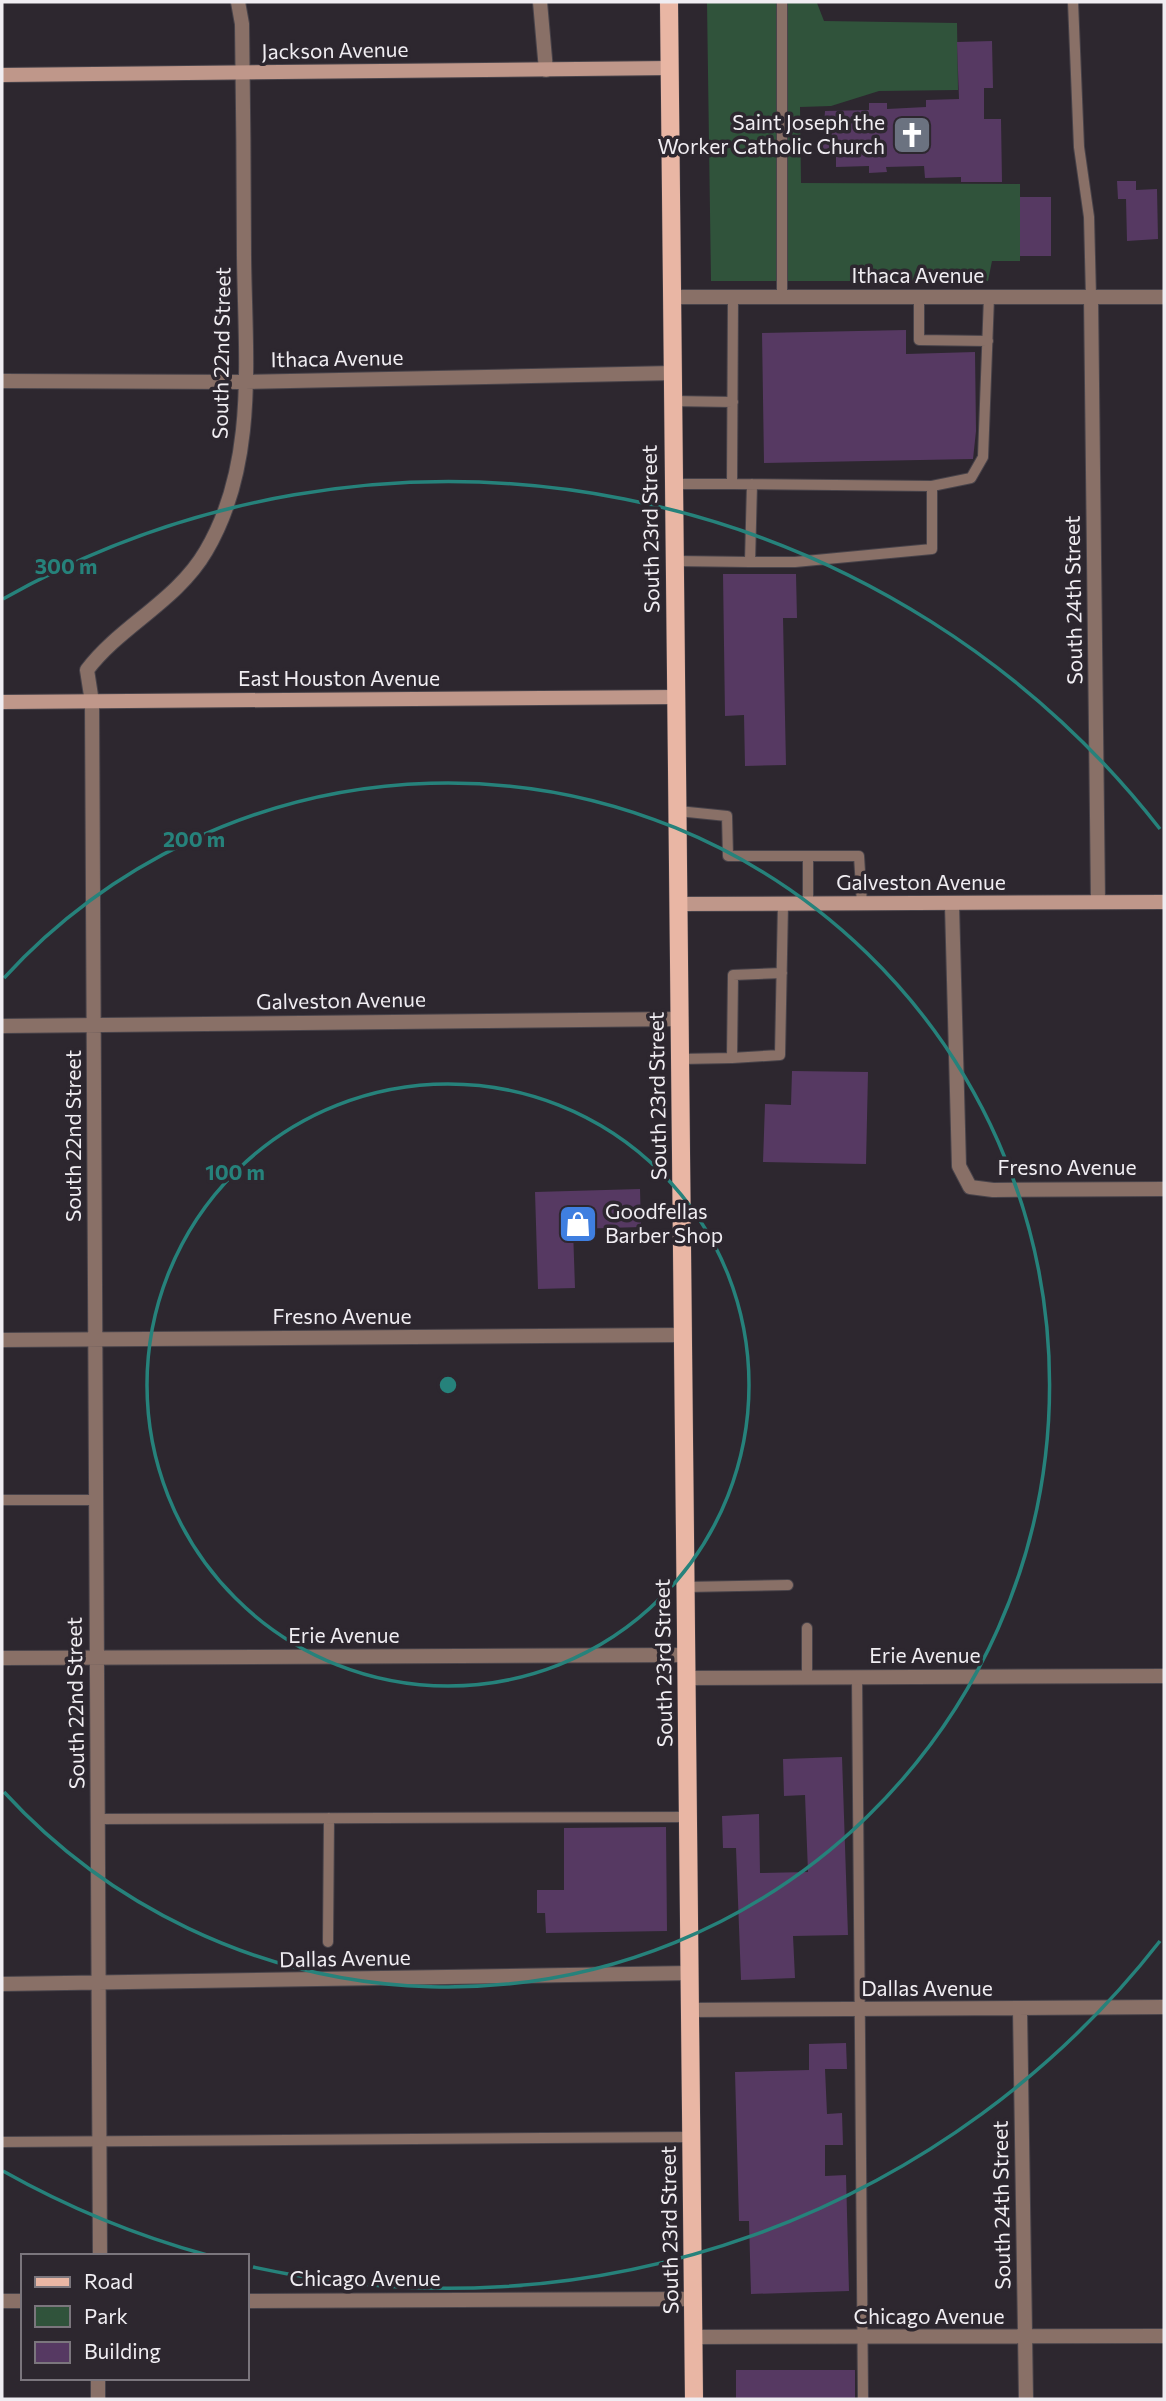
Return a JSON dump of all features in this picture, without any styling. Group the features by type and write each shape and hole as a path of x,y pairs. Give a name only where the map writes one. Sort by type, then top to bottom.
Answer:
{"main road":[{"name":"South 23rd Street","path":"669,2 694,2399"}],"street":[{"name":"South 22nd Street","path":"100,2254 101,1984 96,1658 97,1339 92,702 87,670 99,654 185,580 205,552 221,522 236,482 246,382 243,73 238,2"},
{"path":"540,2 546,70"},
{"name":"Jackson Avenue","path":"2,75 670,68"},
{"name":"Ithaca Avenue","path":"672,297 1164,297"},
{"name":"South 24th Street","path":"1091,297 1098,902"},
{"name":"Ithaca Avenue","path":"2,381 246,382 673,373"},
{"name":"East Houston Avenue","path":"2,702 676,697"},
{"name":"Galveston Avenue","path":"678,904 952,905 1164,902"},
{"name":"Fresno Avenue","path":"952,905 959,1166 970,1187 993,1190 1164,1189"},
{"name":"Galveston Avenue","path":"2,1026 680,1019"},
{"name":"Fresno Avenue","path":"2,1340 683,1335"},
{"name":"Erie Avenue","path":"2,1658 686,1655"},
{"name":"Erie Avenue","path":"687,1678 1164,1676"},
{"name":"Dallas Avenue","path":"2,1984 690,1973"},
{"name":"Dallas Avenue","path":"690,2010 1164,2007"},
{"name":"South 24th Street","path":"1020,2009 1026,2399"},
{"name":"Chicago Avenue","path":"248,2301 693,2299"},
{"path":"2,2301 21,2301"},
{"name":"Chicago Avenue","path":"694,2337 1025,2339 1164,2336"},
{"path":"98,2380 98,2399"}],"lane":[{"path":"782,2 782,296"},
{"path":"1073,2 1079,146 1089,217 1091,297"},
{"path":"732,484 733,297"},
{"path":"919,297 919,341 988,341"},
{"path":"674,484 932,486 971,478 983,457 989,297"},
{"path":"672,401 733,402"},
{"path":"750,562 752,484"},
{"path":"675,561 795,562 932,550 932,486"},
{"path":"677,811 727,816 728,856 859,856 862,904"},
{"path":"808,856 808,904"},
{"path":"680,1059 780,1055 783,904"},
{"path":"732,1058 733,975 782,973"},
{"path":"2,1500 96,1500"},
{"path":"686,1587 788,1585"},
{"path":"807,1628 807,1677"},
{"path":"857,1677 863,2399"},
{"path":"98,1819 688,1817"},
{"path":"328,1942 329,1818"},
{"path":"2,2142 691,2137"}],"green space":[{"path":"707,3 817,3 824,21 957,23 958,90 879,91 831,106 800,107 801,183 1020,184 1020,261 992,261 988,281 711,281"}],"building":[{"name":"Saint Joseph the Worker Catholic Church","path":"992,41 993,88 984,88 984,119 1001,119 1002,182 961,182 961,177 925,178 924,166 886,167 887,172 869,173 869,166 836,167 836,156 822,157 825,111 869,110 869,103 887,103 887,109 926,107 926,100 959,99 957,42"},
{"path":"1117,181 1136,181 1136,190 1157,189 1158,239 1127,241 1126,199 1118,199"},
{"path":"1020,197 1051,197 1051,256 1020,256"},
{"path":"906,330 906,354 975,352 976,431 973,459 764,463 762,333"},
{"path":"723,574 796,574 797,618 783,618 786,765 745,766 744,715 725,716"},
{"path":"792,1071 868,1072 866,1164 763,1162 765,1104 791,1105"},
{"path":"640,1189 641,1227 573,1229 575,1288 538,1289 535,1192"},
{"path":"842,1757 848,1935 793,1936 795,1978 741,1980 736,1848 723,1848 722,1816 759,1814 760,1873 808,1872 805,1795 784,1796 783,1759"},
{"path":"666,1827 667,1931 546,1933 545,1913 537,1913 537,1890 564,1890 564,1828"},
{"path":"846,2043 847,2069 825,2069 827,2114 842,2113 843,2145 825,2145 825,2176 846,2175 849,2291 751,2294 749,2221 739,2221 735,2072 809,2070 809,2044"},
{"path":"736,2370 855,2370 855,2399 736,2399"}],"place":[{"name":"Saint Joseph the Worker Catholic Church","path":"912,135"},
{"name":"Goodfellas Barber Shop","path":"578,1224"}]}
